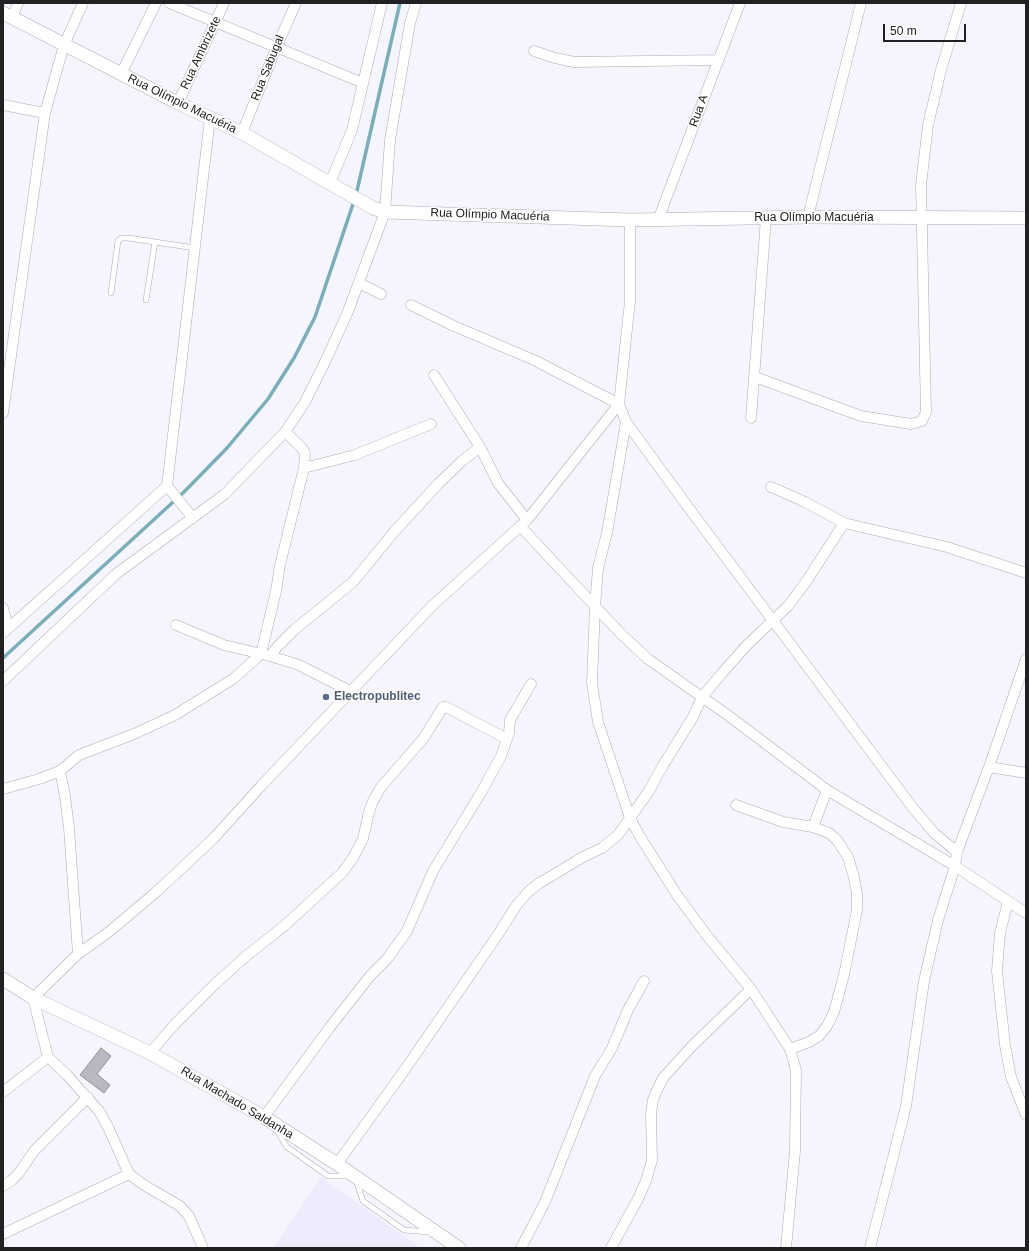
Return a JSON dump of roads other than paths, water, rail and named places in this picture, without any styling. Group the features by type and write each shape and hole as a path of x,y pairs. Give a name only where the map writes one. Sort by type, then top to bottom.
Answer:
{"street":[{"path":"7,16 18,3"},
{"path":"3,413 45,113 64,45 83,3"},
{"path":"121,74 156,3"},
{"path":"169,3 363,83"},
{"name":"Rua Ambrizete","path":"178,103 224,3"},
{"name":"Rua Sabugal","path":"242,133 276,48 296,3"},
{"path":"334,186 352,130 382,3"},
{"path":"3,681 116,574 226,494 286,432 305,402 322,369 359,283 379,210 410,23 416,3"},
{"name":"Rua A","path":"658,220 740,3"},
{"path":"808,217 861,3"},
{"path":"754,377 861,416 911,424 922,421 926,412 921,185 928,125 941,70 961,3"},
{"name":"Rua Olímpio Macuéria","path":"7,16 178,103 242,133 379,210 630,220 808,217 1026,218"},
{"path":"534,51 574,62 718,60"},
{"path":"3,105 45,113"},
{"path":"5,630 167,486 210,118"},
{"path":"751,418 766,218"},
{"path":"630,220 630,301 619,404 626,422 772,621 913,808 934,833 957,852"},
{"path":"359,283 381,294"},
{"path":"411,305 454,326 534,360 619,404"},
{"path":"434,375 480,447 498,483 523,523 595,606 621,634 648,659 702,697 827,790 955,866 1026,914"},
{"path":"203,1248 189,1216 180,1206 144,1185 129,1174 108,1127 99,1111 88,1097 48,1057 33,998 78,954 110,931 155,893 214,838 350,691 432,606 523,523 619,404"},
{"path":"626,422 608,533 598,568 592,683 598,722 630,818 690,913 708,938 751,989 790,1049 796,1070 795,1151 786,1248"},
{"path":"304,468 355,455 432,424"},
{"path":"266,655 280,564 304,468 305,453 286,432"},
{"path":"3,790 60,771 79,755 134,734 175,715 233,679 278,646 294,630 353,582 394,532 438,484 462,461 480,447"},
{"path":"167,486 193,518"},
{"path":"771,487 805,502 844,523 947,547 1026,573"},
{"path":"337,1164 406,1068 516,906 528,892 570,865 602,848 618,835 649,791 702,697 722,672 788,606 806,582 844,523"},
{"path":"3,608 5,630"},
{"path":"176,625 224,645 300,665 350,691"},
{"path":"870,1248 906,1106 924,981 938,920 955,866 957,852 989,767 1026,659"},
{"path":"268,1120 326,1033 370,976 387,959 407,931 433,871 482,791 501,756 509,732 510,720 531,684"},
{"path":"150,1053 174,1025 215,984 245,957 284,926 342,873 354,858 363,839 372,803 381,787 423,739 443,707 446,707 507,738"},
{"path":"989,767 1026,773"},
{"path":"60,771 69,828 78,954"},
{"path":"813,827 827,790"},
{"path":"736,805 783,822 813,827 829,832 837,840 848,857 853,874 857,893 857,910 844,975 834,1012 827,1026 819,1036 809,1042 790,1049"},
{"path":"1008,901 1000,933 997,971 1005,1045 1011,1077 1026,1115"},
{"name":"Rua Machado Saldanha","path":"3,979 33,998 150,1053 268,1120 355,1176 459,1248"},
{"path":"521,1248 544,1202 595,1076 612,1048 628,1010 644,981"},
{"path":"611,1248 638,1199 646,1181 652,1160 651,1113 656,1090 663,1078 692,1046 751,989"},
{"path":"3,1092 48,1057"},
{"path":"3,1186 19,1173 34,1151 88,1097"},
{"path":"3,1234 129,1174"}],"lane":[{"path":"111,293 118,242 122,238 195,248"},
{"path":"146,300 155,242"},
{"path":"268,1120 287,1147 328,1176 355,1176"}],"waterway":[{"path":"356,195 400,3"},
{"path":"3,658 184,492 227,448 268,399 294,358 315,317 354,201"}],"place":[{"name":"Electropublitec","path":"326,697"}]}
